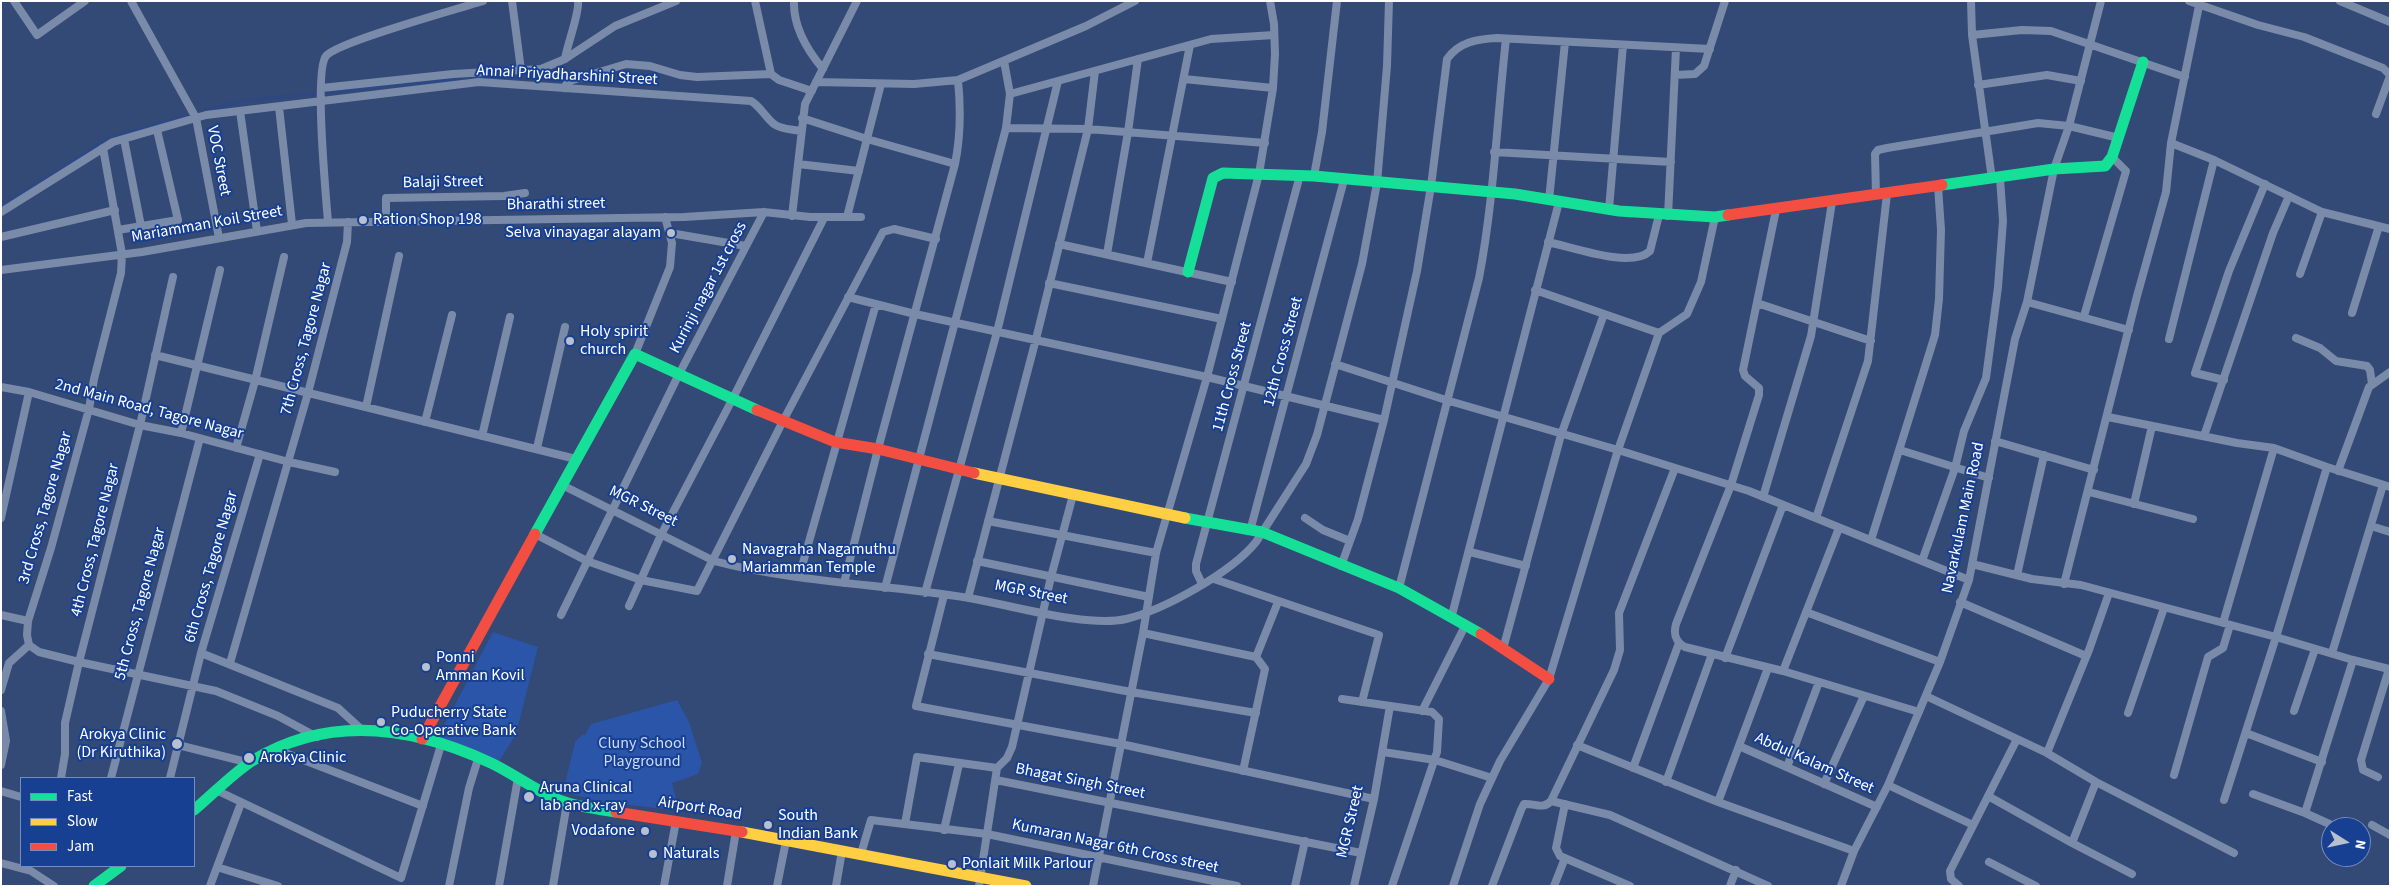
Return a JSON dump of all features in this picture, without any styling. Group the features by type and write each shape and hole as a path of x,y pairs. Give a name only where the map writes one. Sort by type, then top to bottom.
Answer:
{"street":[{"path":"14,1 36,34 85,1"},
{"path":"131,1 196,118"},
{"path":"328,222 321,102 322,65 326,56 337,48 354,41 484,1"},
{"path":"512,1 521,70"},
{"path":"565,59 569,36 577,14 578,1"},
{"path":"322,88 453,74 541,69 565,59 615,26 676,1"},
{"path":"755,1 771,74"},
{"path":"794,1 800,35 810,54 823,69"},
{"path":"792,216 802,118 806,104 857,1"},
{"path":"816,82 938,84 958,80 1086,26 1135,1"},
{"path":"1093,886 1132,692 1156,553 1207,377 1259,174 1273,88 1274,35 1270,1"},
{"path":"1314,176 1322,132 1337,1"},
{"name":"MGR Street","path":"562,485 714,561 735,567 798,577 968,598 1097,620 1125,619 1147,612 1214,579 1246,554 1306,464 1325,406 1362,264 1377,183 1387,66 1389,1"},
{"path":"1675,75 1695,74 1704,66 1725,1"},
{"path":"1922,561 1955,468 1962,438 1986,378 1999,268 2003,221 1978,85 1972,35 1971,1"},
{"name":"Navarkulam Main Road","path":"1841,886 1854,851 1888,785 1926,696 1940,662 1968,580 2015,339 2027,302 2054,169 2069,126 2101,1"},
{"path":"2189,1 2304,37 2383,68 2390,75 2376,114"},
{"path":"2340,1 2390,22"},
{"path":"2064,584 2166,192 2171,143 2200,3"},
{"path":"1972,35 2040,29 2090,42 2185,77"},
{"path":"1010,94 1212,39 1274,35"},
{"path":"1341,566 1350,541 1393,383 1417,271 1447,59 1453,50 1477,39 1506,38 1710,49"},
{"path":"1398,588 1479,278 1489,226 1490,193 1506,38"},
{"path":"1452,615 1470,552 1502,417 1548,242 1554,201 1554,156 1565,42"},
{"path":"1147,263 1174,136 1190,45"},
{"path":"1609,209 1622,45"},
{"path":"1548,242 1623,258 1641,257 1650,251 1663,215 1671,162 1676,48"},
{"path":"1107,254 1128,132 1138,59"},
{"path":"885,588 1006,128 1010,94 1004,61"},
{"path":"1188,272 1211,185 1216,175 1314,176 1377,183 1430,186 1663,215 1715,217 1776,210 2054,169 2105,166 2112,157 2119,138 2143,62"},
{"path":"564,88 568,82 573,80 626,64 650,66 680,75 697,77 771,74 779,80 812,91"},
{"path":"968,598 1036,339 1088,129 1095,70"},
{"path":"1978,85 2047,76 2081,81"},
{"path":"1184,79 1273,88"},
{"path":"844,583 878,449 936,239 961,138 962,119 958,80"},
{"path":"925,593 997,332 1058,81"},
{"name":"Annai Priyadharshini Street","path":"1,212 104,148 124,139 196,118 479,82 751,102 760,106 774,124 781,128 801,131"},
{"path":"846,217 881,84"},
{"path":"279,107 292,224"},
{"path":"240,112 257,231"},
{"name":"VOC Street","path":"196,118 219,238"},
{"path":"802,118 955,164"},
{"path":"1816,518 1863,377 1871,341 1881,195 1874,161 1878,150 1986,130 2038,123 2069,126 2119,138"},
{"path":"1006,128 1088,129 1265,143"},
{"path":"118,230 178,220 157,130"},
{"path":"124,139 140,226"},
{"path":"2171,143 2214,160 2322,212 2390,229"},
{"name":"3rd Cross, Tagore Nagar","path":"29,645 27,635 28,621 52,548 121,273 122,254 104,148"},
{"path":"1494,152 1671,162"},
{"path":"2084,316 2126,171 2112,157"},
{"path":"2169,339 2214,160"},
{"path":"798,164 859,171"},
{"name":"11th Cross Street","path":"1202,584 1196,571 1196,564 1209,523 1300,176"},
{"name":"12th Cross Street","path":"1250,531 1344,180"},
{"path":"2224,380 2195,373 2229,271 2265,184"},
{"path":"1871,540 1935,336 1939,299 1941,230 1938,186"},
{"name":"Balaji Street","path":"386,222 386,198 504,196 525,192"},
{"path":"2204,436 2273,233 2289,196"},
{"path":"1763,497 1806,356 1814,321 1832,202"},
{"path":"1,237 114,210"},
{"path":"1633,768 1679,644 1674,630 1676,624 1731,486 1759,395 1758,388 1745,376 1743,370 1776,210"},
{"name":"Bharathi street","path":"348,222 666,217 764,212 824,218 861,217"},
{"name":"Kurinji nagar 1st cross","path":"561,615 678,376 764,212"},
{"path":"2300,274 2322,212"},
{"path":"422,739 635,354 670,266 672,256 670,233 666,217"},
{"path":"1453,886 1480,804 1492,778 1500,761 1549,679 1618,450 1660,333 1687,314 1701,282 1715,217"},
{"path":"629,606 661,535 824,218"},
{"name":"Mariamman Koil Street","path":"1,270 122,254 292,224 348,222"},
{"name":"7th Cross, Tagore Nagar","path":"230,664 308,393 347,242 348,222"},
{"path":"2352,313 2379,226"},
{"path":"535,534 587,561 642,580 697,591 714,561 783,420 883,232 894,229 936,239"},
{"path":"670,233 746,246"},
{"path":"1059,244 1232,282"},
{"path":"366,408 399,256"},
{"path":"236,448 255,380 284,257"},
{"path":"181,433 220,270"},
{"name":"4th Cross, Tagore Nagar","path":"60,777 65,754 66,723 79,662 140,425 173,277"},
{"path":"1049,283 1222,319"},
{"path":"1535,290 1660,333"},
{"path":"848,297 955,323 1207,377 1384,420"},
{"path":"2027,302 2084,316 2129,330"},
{"path":"1757,303 1871,341"},
{"path":"798,577 835,442 876,304"},
{"path":"1504,649 1562,435 1604,314"},
{"path":"425,422 452,315"},
{"path":"482,436 510,317"},
{"path":"537,448 565,327"},
{"path":"2296,338 2320,348 2336,361 2366,366 2370,370 2372,384 2338,472"},
{"path":"635,354 732,400 835,442 919,458 958,470 1167,515 1262,532 1398,588 1452,615 1549,679"},
{"path":"156,355 576,459"},
{"path":"1335,364 1446,400 1618,450 1731,486 1816,518 1968,580"},
{"path":"2372,384 2390,372"},
{"name":"2nd Main Road, Tagore Nagar","path":"1,387 29,392 140,425 181,433 289,462 335,472"},
{"path":"1,518 29,392"},
{"path":"2108,416 2274,448 2338,472 2386,486 2371,526 2332,653"},
{"path":"2134,504 2152,426"},
{"name":"5th Cross, Tagore Nagar","path":"111,777 200,438"},
{"path":"1995,441 2094,470"},
{"path":"2174,774 2208,657 2223,648 2226,624 2274,448"},
{"path":"1900,450 1988,478"},
{"name":"6th Cross, Tagore Nagar","path":"170,777 201,653 260,454"},
{"path":"2017,575 2044,455"},
{"path":"1492,886 1524,804 1531,803 1541,807 1547,806 1551,801 1614,670 1620,650 1619,613 1675,468"},
{"path":"2224,800 2327,468"},
{"path":"2088,492 2193,519"},
{"path":"996,780 997,768 1007,758 1018,725 1051,577 1073,495"},
{"path":"1726,658 1783,505"},
{"path":"1305,518 1322,530 1350,541"},
{"path":"988,521 1156,553"},
{"path":"2371,526 2390,532"},
{"path":"1783,672 1839,528"},
{"path":"1470,552 1526,566"},
{"path":"977,561 1149,597"},
{"path":"1972,564 2017,575 2064,584 2081,585 2276,637 2353,660 2390,668 2361,760 2363,770 2378,777"},
{"path":"1214,579 1379,635 1362,702"},
{"path":"2047,753 2086,656 2108,593"},
{"path":"944,595 916,706 1121,744 1374,799"},
{"path":"1256,657 1278,602"},
{"path":"1960,602 2086,656"},
{"path":"2128,713 2164,608"},
{"path":"1806,612 1940,662"},
{"path":"1,615 28,621"},
{"path":"1422,711 1433,685 1466,624"},
{"path":"1143,633 1256,657 1265,669 1243,771"},
{"path":"1679,644 1819,682 1918,712"},
{"path":"1,690 10,663 29,645 39,652 137,676 216,692 278,716 317,737"},
{"path":"2294,711 2315,649"},
{"path":"201,653 338,708 361,729"},
{"path":"928,654 1030,674 1256,713"},
{"path":"1666,782 1712,654"},
{"path":"2305,813 2353,660"},
{"path":"1718,802 1768,668"},
{"path":"1787,767 1819,682"},
{"path":"1824,784 1864,696"},
{"path":"1926,696 2047,753 2096,782 2234,853"},
{"path":"1342,698 1432,712 1439,719 1435,760 1392,886"},
{"name":"MGR Street","path":"1354,886 1374,799 1390,706"},
{"path":"1,711 6,741 1,765"},
{"name":"Airport Road","path":"195,809 250,763 275,749 317,737 361,729 385,731 422,739 478,759 567,803 842,850 980,881 1026,886"},
{"path":"2246,733 2322,762"},
{"path":"1959,886 1951,879 1950,871 2017,739"},
{"path":"178,745 250,763"},
{"path":"1577,745 1718,802 1854,851"},
{"path":"218,791 401,878 442,746"},
{"name":"Abdul Kalam Street","path":"1739,746 1877,807"},
{"path":"275,749 423,806"},
{"path":"1382,752 1435,760 1492,778"},
{"path":"905,824 917,757 997,768"},
{"path":"449,886 469,788 478,759"},
{"path":"944,830 959,764"},
{"path":"499,886 518,778"},
{"name":"Bhagat Singh Street","path":"980,881 996,780 1361,853"},
{"path":"2072,843 2096,782"},
{"path":"1888,785 1973,825"},
{"path":"1,791 20,798"},
{"path":"2253,794 2321,820"},
{"path":"1988,796 2132,874"},
{"path":"1551,801 1610,815 1768,886"},
{"path":"210,886 241,802"},
{"path":"553,886 567,803"},
{"path":"1565,804 1556,848 1560,856 1630,886"},
{"path":"861,854 871,820 987,834"},
{"path":"664,886 676,821"},
{"path":"2372,825 2390,835"},
{"path":"727,886 736,831"},
{"name":"Kumaran Nagar 6th Cross street","path":"987,834 1237,886"},
{"path":"777,886 786,841"},
{"path":"1295,886 1305,841"},
{"path":"836,886 842,850"},
{"path":"1554,886 1565,858"},
{"path":"1989,862 2023,882 2036,886"},
{"path":"1,863 31,871 54,886"},
{"path":"94,886 120,867"},
{"path":"217,867 272,885"},
{"path":"1730,886 1736,870"}],"green space":[{"path":"493,632 538,647 516,734 498,763 436,741"},
{"name":"Cluny School Playground","path":"677,700 689,722 702,763 698,774 672,783 676,799 674,810 602,802 563,792 575,742 582,735 585,735 591,724"}],"waterway":[{"path":"205,111 240,101 484,77 567,74"},
{"path":"1,206 110,137 186,116"}],"traffic: fast":[{"path":"1942,185 2054,169 2105,166 2112,157 2143,62"},
{"path":"1188,272 1213,178 1223,173 1314,176 1515,194 1619,211 1715,217 1728,215"},
{"path":"535,534 635,354 757,410"},
{"path":"1185,518 1262,532 1399,588 1481,634"},
{"path":"195,809 244,766 281,746 311,736 341,731 371,730 431,740 461,750 499,767 561,801 616,812"},
{"path":"94,886 120,867"}],"traffic: slow":[{"path":"974,473 1185,518"},
{"path":"742,832 1026,886"}],"traffic: jam":[{"path":"1728,215 1942,185"},
{"path":"757,410 835,442 878,449 974,473"},
{"path":"422,739 535,534"},
{"path":"1481,634 1549,679"},
{"path":"616,812 742,832"}],"place":[{"name":"Ration Shop 198","path":"363,220"},
{"name":"Selva vinayagar alayam","path":"671,233"},
{"name":"Holy spirit church","path":"570,341"},
{"name":"Navagraha Nagamuthu Mariamman Temple","path":"732,559"},
{"name":"Ponni Amman Kovil","path":"426,667"},
{"name":"Puducherry State Co-Operative Bank","path":"381,722"},
{"name":"Arokya Clinic (Dr Kiruthika)","path":"177,744"},
{"name":"Arokya Clinic","path":"249,758"},
{"name":"Aruna Clinical lab and x-ray","path":"529,797"},
{"name":"South Indian Bank","path":"768,825"},
{"name":"Vodafone","path":"645,831"},
{"name":"Naturals","path":"653,854"},
{"name":"Ponlait Milk Parlour","path":"952,864"}]}
